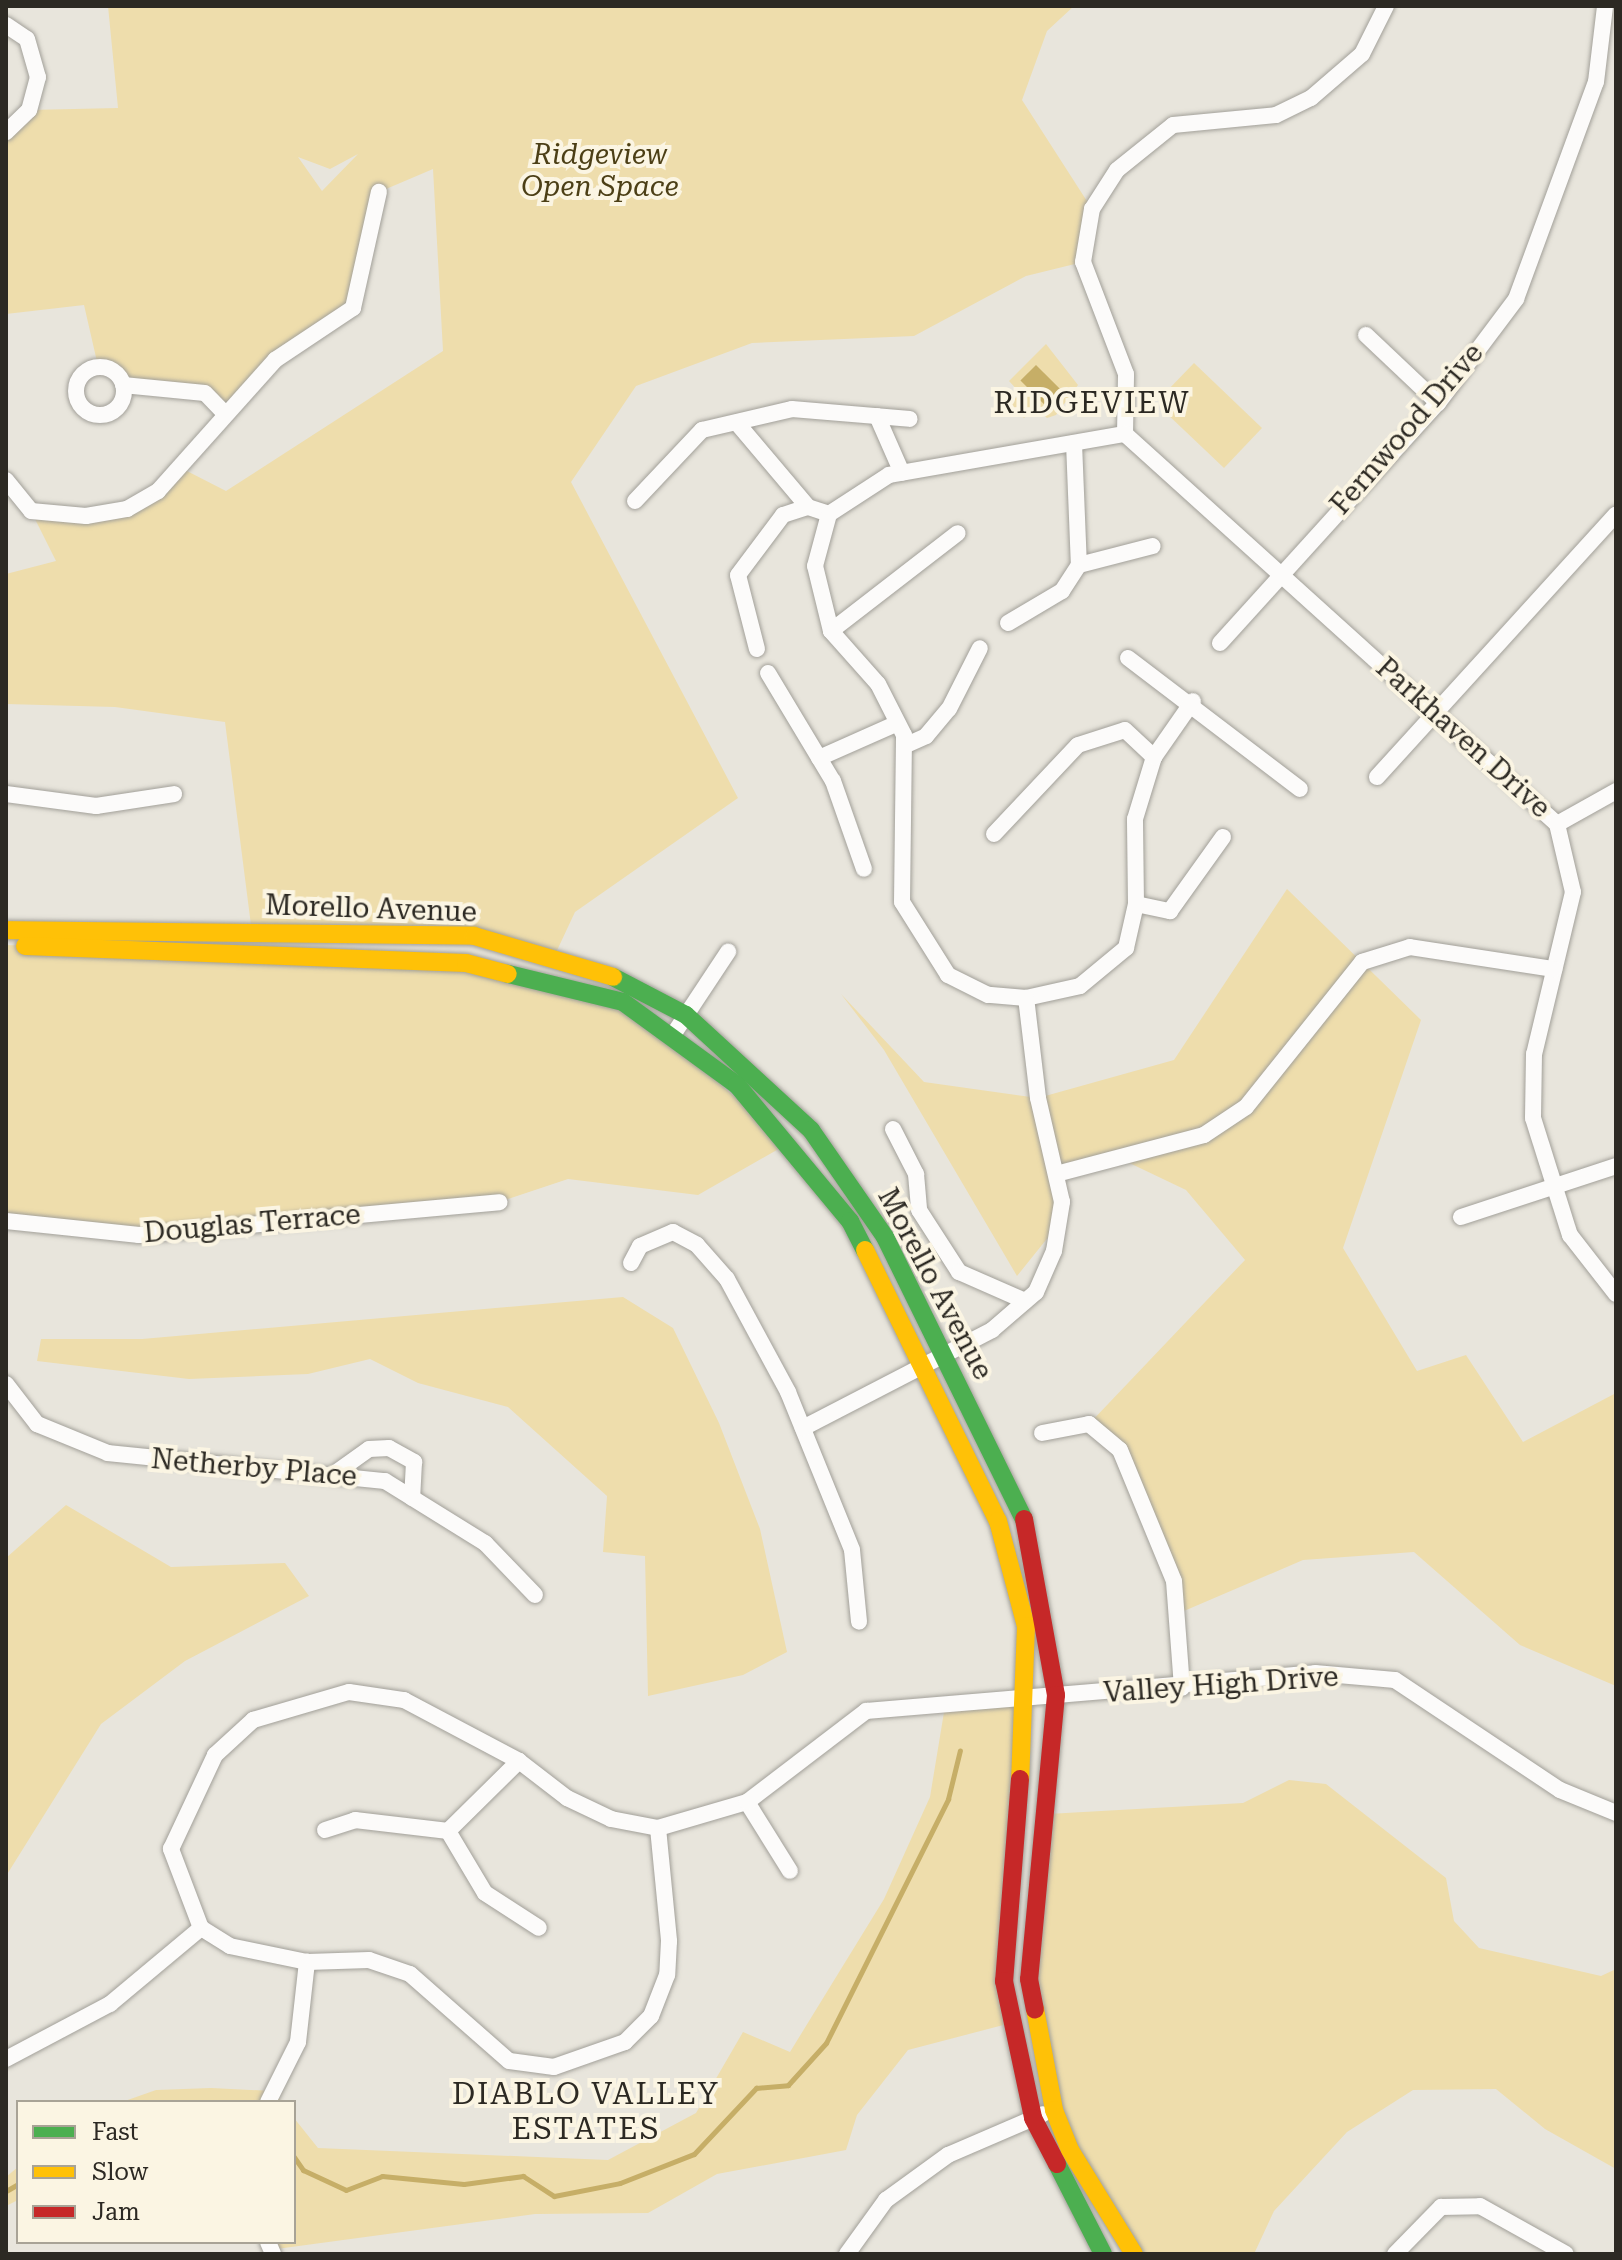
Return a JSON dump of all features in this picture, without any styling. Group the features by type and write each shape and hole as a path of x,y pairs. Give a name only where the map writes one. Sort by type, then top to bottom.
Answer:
{"street":[{"path":"1193,701 1154,757 1135,819 1136,904 1126,948 1080,986 1026,998 988,995 948,975 902,902 904,746 898,723 878,684 831,631 815,566 829,514 902,473 1125,434 1126,374 1083,262 1092,209 1117,170 1173,125 1276,115 1311,98 1362,54 1386,6"},
{"name":"Fernwood Drive","path":"1220,643 1276,574 1438,403 1516,299 1596,82 1605,6"},
{"path":"6,25 27,39 38,77 29,110 6,132"},
{"path":"6,480 31,511 86,516 127,509 183,469 224,413 275,360 353,308 379,192"},
{"path":"1366,335 1438,403"},
{"path":"123,385 205,393 224,413"},
{"path":"635,501 702,430 792,409 910,419"},
{"path":"877,416 902,473"},
{"path":"737,423 808,507 829,514"},
{"name":"Parkhaven Drive","path":"1125,434 1276,574 1437,709 1557,824 1573,892 1534,1054 1533,1118 1570,1235 1616,1294"},
{"path":"1008,623 1062,591 1079,565 1074,443"},
{"path":"757,649 738,575 783,515 808,507"},
{"path":"1377,777 1616,514"},
{"path":"831,631 958,533"},
{"path":"1079,565 1153,546"},
{"path":"904,746 926,736 949,709 980,648"},
{"path":"1128,658 1193,701 1300,789"},
{"path":"768,673 819,758 864,869"},
{"path":"819,758 898,723"},
{"path":"994,834 1078,745 1125,730 1154,757"},
{"path":"1557,824 1616,791"},
{"path":"6,794 96,806 174,794"},
{"path":"1136,904 1170,911 1223,837"},
{"name":"Morello Avenue","path":"6,930 474,936 618,979 686,1015 811,1130 885,1237 1027,1524 1056,1695 1029,1979 1054,2110 1070,2150 1134,2254"},
{"name":"Morello Avenue","path":"6,945 466,963 623,1002 673,1035 737,1085 850,1221 998,1521 1026,1626 1027,1696 1004,1981 1033,2118 1103,2254"},
{"path":"1060,1173 1204,1135 1246,1107 1362,962 1410,947 1554,969"},
{"path":"673,1035 728,952"},
{"path":"803,1428 920,1368 942,1351 992,1330 1025,1301 1054,1251 1060,1173 1038,1098 1026,998"},
{"path":"893,1129 916,1174 919,1210 959,1272 1025,1301"},
{"path":"1461,1217 1616,1166"},
{"name":"Douglas Terrace","path":"6,1221 139,1235 499,1202"},
{"path":"631,1263 640,1246 663,1233 697,1245 727,1279 803,1428 852,1550 859,1622"},
{"name":"Netherby Place","path":"6,1384 37,1424 108,1453 385,1481 485,1543 535,1595"},
{"path":"1042,1433 1089,1424 1120,1450 1174,1581 1182,1688"},
{"path":"334,1474 369,1449 389,1448 414,1462 412,1498"},
{"name":"Valley High Drive","path":"747,1802 866,1711 1027,1696 1182,1688 1315,1673 1395,1680 1560,1790 1616,1813"},
{"path":"658,1828 667,1975 651,2016 625,2042 589,2060 554,2067 509,2061 410,1974 369,1960 307,1962 251,1955 201,1928 171,1849 215,1755 253,1720 349,1692 404,1700 519,1761 578,1803 658,1828 747,1802 790,1871"},
{"path":"448,1831 519,1761"},
{"path":"325,1830 355,1820 448,1831"},
{"path":"448,1831 485,1893 539,1928"},
{"path":"6,2059 110,2004 201,1928"},
{"path":"269,2100 298,2042 307,1962"},
{"path":"847,2254 886,2200 935,2164 1054,2110"},
{"path":"1395,2254 1441,2207 1480,2206 1566,2254"}],"green space":[{"name":"Ridgeview Open Space","path":"108,6 1074,6 1047,31 1022,100 1092,209 1083,262 1026,276 914,336 752,343 636,386 571,482 738,798 575,912 553,959 474,936 252,933 225,722 115,707 6,704 6,574 56,561 31,511 127,509 183,469 226,491 443,351 433,169 379,192 353,308 275,360 224,413 205,393 123,385 98,366 84,305 6,314 6,132 29,110 118,108","holes":["358,154 322,191 298,157 330,169"]},
{"path":"1046,344 1078,385 1056,415 1047,418 1035,407 1024,418 1010,404 1020,393 1009,381"},
{"path":"1194,363 1262,428 1224,468 1164,411 1163,395"},
{"path":"1287,889 1421,1020 1343,1248 1417,1371 1466,1355 1523,1442 1616,1393 1616,1686 1520,1645 1414,1552 1303,1560 1177,1614 1174,1581 1120,1450 1089,1424 1245,1260 1186,1190 1119,1158 1060,1173 1058,1225 1017,1276 884,1050 841,994 924,1082 1038,1098 1174,1060"},
{"path":"6,945 466,963 623,1002 789,1143 698,1195 568,1179 499,1202 139,1235 6,1221"},
{"path":"623,1297 673,1328 719,1423 760,1529 787,1652 743,1675 648,1696 645,1556 603,1552 607,1496 508,1407 418,1383 370,1359 308,1374 189,1379 37,1361 41,1339 142,1339"},
{"path":"66,1505 171,1567 285,1563 309,1596 185,1661 101,1724 6,1876 6,1558"},
{"path":"1027,1696 1011,2023 908,2050 857,2115 846,2150 717,2174 648,2213 535,2214 269,2250 268,2244 296,2244 296,2120 318,2148 608,2160 696,2113 743,2032 790,2052 884,1899 930,1797 946,1700"},
{"path":"1289,1780 1326,1784 1446,1878 1454,1921 1479,1948 1601,1976 1616,1969 1616,2169 1545,2129 1496,2089 1413,2090 1347,2132 1274,2211 1254,2254 1134,2254 1070,2150 1029,1979 1048,1814 1243,1803"},
{"path":"211,2088 273,2091 280,2100 128,2100 156,2090"},
{"path":"16,2169 16,2201 6,2206 6,2177"}],"shaded area":[{"path":"1036,365 1063,392 1047,407 1020,381"}],"waterway":[{"path":"296,2160 303,2170 346,2190 382,2176 464,2184 523,2176 554,2196 620,2183 694,2154 756,2088 788,2085 826,2043 948,1799 960,1750"},
{"path":"6,2191 16,2185"}],"traffic: fast":[{"path":"508,974 623,1002 737,1085 850,1221 865,1250"},
{"path":"613,977 686,1015 811,1130 885,1237 1024,1519"},
{"path":"1057,2164 1103,2254"}],"traffic: slow":[{"path":"6,930 474,936 613,977"},
{"path":"25,946 466,963 508,974"},
{"path":"865,1250 998,1521 1026,1626 1020,1779"},
{"path":"1035,2009 1054,2110 1070,2150 1134,2254"}],"traffic: jam":[{"path":"1024,1519 1056,1695 1029,1979 1035,2009"},
{"path":"1020,1779 1004,1981 1033,2118 1057,2164"}],"district":[{"name":"RIDGEVIEW","path":"1092,403"},
{"name":"DIABLO VALLEY ESTATES","path":"586,2111"}]}
